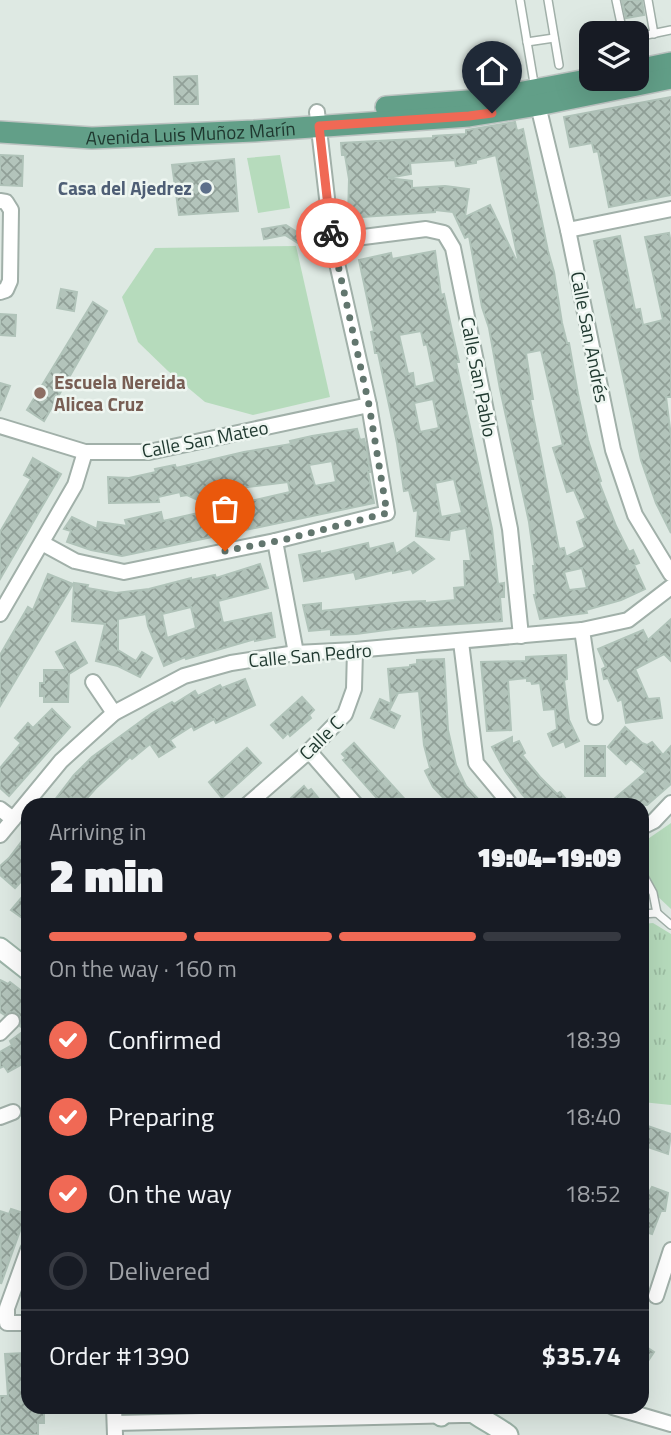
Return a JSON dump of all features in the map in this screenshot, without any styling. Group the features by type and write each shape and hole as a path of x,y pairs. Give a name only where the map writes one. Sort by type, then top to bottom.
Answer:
{"main road":[{"path":"649,68 671,63"},
{"name":"Avenida Luis Muñoz Marín","path":"536,97 671,78"},
{"name":"Avenida Luis Muñoz Marín","path":"0,119 59,129 92,138 318,119 469,116 579,83"},
{"name":"Avenida Luis Muñoz Marín","path":"0,132 59,129"}],"street":[{"name":"Calle San Andrés","path":"536,97 568,230 613,450 635,515 671,574"},
{"path":"42,543 75,561 124,572 275,541 387,513 369,405 332,241 318,119"},
{"path":"0,201 6,202 11,210 9,281 6,290 0,292"},
{"path":"568,230 671,209"},
{"name":"Calle San Pablo","path":"332,241 426,229 444,233 453,248 510,529 521,636"},
{"name":"Calle San Mateo","path":"0,426 85,452 149,452 369,405"},
{"path":"0,614 75,485 85,452"},
{"path":"275,541 296,653"},
{"name":"Calle San Pedro","path":"31,798 61,761 114,713 184,676 231,663 296,653 461,642 582,630 628,620 671,587"},
{"path":"582,630 595,717"},
{"path":"461,642 476,762 505,798"},
{"name":"Calle C","path":"255,798 309,751 345,714 354,689 355,650"},
{"path":"93,682 114,713"},
{"path":"309,751 350,798"},
{"path":"649,824 671,803"},
{"path":"0,809 13,820"},
{"name":"Calle San Pedro","path":"0,835 21,810"},
{"path":"0,948 21,964"},
{"path":"0,1033 12,1021"},
{"path":"656,1296 671,1251"},
{"path":"21,1269 7,1308 7,1323 21,1323"},
{"path":"115,1429 409,1414"},
{"path":"469,1414 475,1435"},
{"path":"473,1414 508,1435"},
{"path":"637,1414 671,1424"}],"lane":[{"path":"520,0 536,97"},
{"path":"548,0 559,65"},
{"path":"615,0 620,21"},
{"path":"648,0 654,34"},
{"path":"649,35 671,30"},
{"path":"527,42 554,38"},
{"path":"649,886 657,913 671,925"},
{"path":"649,914 657,913"}],"green space":[{"path":"280,155 290,208 258,213 247,158"},
{"path":"296,246 330,397 253,415 205,402 138,342 122,297 155,248"},
{"path":"671,823 671,909 649,886 649,838"},
{"path":"649,923 671,934 671,1105 649,1103"}],"building":[{"path":"622,0 642,0 644,15 626,18"},
{"path":"197,76 198,104 175,104 174,77"},
{"path":"671,97 671,195 609,207 598,151 594,152 592,143 570,147 564,117"},
{"path":"515,122 517,131 523,129 554,272 562,323 569,343 588,440 601,481 599,482 616,526 629,552 633,550 639,563 634,565 645,589 621,600 586,610 587,613 540,619 534,595 535,566 529,522 469,236 465,238 453,212 435,210 348,218 349,179 341,143 433,138 466,134 466,130","holes":["496,155 518,259 516,260 490,205 465,217 469,189 445,186 412,188 412,181 388,178 411,174 410,163 455,160 456,166 476,163 476,160","541,350 563,445 553,448 567,492 574,490 586,518 577,522 585,547 566,557 564,548 559,549 530,399 533,399 526,353","582,568 587,588 569,590 564,572"]},
{"path":"0,155 23,156 22,186 0,185"},
{"name":"Casa del Ajedrez","path":"234,159 238,211 179,215 172,165"},
{"path":"286,225 314,243 317,255 285,235 264,239 262,229"},
{"path":"669,233 671,397 666,397 671,436 671,533 656,503 641,460 594,241 620,236 635,310 640,309 643,325 663,320 645,237"},
{"path":"435,251 441,295 444,294 459,362 456,362 492,529 498,584 504,583 504,597 500,597 502,621 356,634 331,635 331,629 309,631 303,605 321,603 321,611 455,600 454,588 465,587 464,561 471,561 466,528 450,531 449,540 416,536 418,510 414,511 409,490 404,491 397,443 378,353 375,353 371,332 374,331 359,260 391,253 392,259","holes":["421,331 424,345 427,344 435,382 415,387 413,373 408,374 399,335","433,399 439,428 420,432 414,403","454,479 462,513 441,517 435,483"]},
{"path":"61,289 77,292 74,311 57,308"},
{"path":"93,302 107,311 44,421 27,410"},
{"path":"0,314 16,315 15,336 0,335"},
{"path":"0,383 10,386 0,411"},
{"path":"357,429 367,450 374,503 122,556 67,542 71,531 64,529 72,517 97,529 98,522 127,526 125,520 161,512 163,521 290,492 288,482 231,489 230,485 223,486 222,483 204,487 207,504 187,495 181,496 180,492 158,497 159,502 109,503 108,477 129,478 156,472 155,469 175,465 176,468 291,444 290,441","holes":["332,461 336,482 315,486 309,465"]},
{"path":"33,458 61,474 0,579 0,532 31,479 24,475"},
{"path":"414,542 434,559 413,573 411,569 393,573 393,570 356,579 354,572 304,581 299,555 320,551 320,554 368,543 369,549 393,543 396,554"},
{"path":"260,564 268,588 218,601 223,623 271,613 275,637 255,639 186,659 185,657 164,666 146,614 118,619 118,650 136,661 142,652 152,658 140,677 118,666 96,661 105,624 72,621 74,583 116,593 149,589 191,578 215,575 216,578","holes":["191,607 196,628 167,638 162,614"]},
{"path":"48,574 73,584 0,706 0,655 28,607 33,610"},
{"path":"671,619 671,661 664,654 635,669 648,699 659,698 662,718 626,723 622,699 618,701 608,678 604,679 602,669 606,667 598,649 643,630 648,640"},
{"path":"75,642 87,663 69,674 68,702 44,702 44,696 40,696 40,683 44,683 44,670 66,670 56,652"},
{"path":"566,655 567,679 564,680 569,720 579,741 566,747 564,741 553,746 548,734 557,729 555,709 544,710 540,683 532,684 527,678 508,680 511,730 487,731 481,662 526,661 526,657"},
{"path":"444,659 448,730 456,765 466,786 477,798 443,798 433,787 425,771 430,768 424,745 419,691 398,693 389,711 400,716 394,728 371,718 380,699 391,704 388,669 410,667 417,664 417,660"},
{"path":"245,679 255,705 216,723 214,719 194,730 192,726 170,740 175,747 159,757 150,744 132,759 130,757 87,798 56,798 92,757 152,713 195,691 198,696 220,685 222,688"},
{"path":"302,697 314,710 309,715 311,718 290,736 288,733 283,738 271,725"},
{"path":"52,709 70,727 9,796 0,788 0,768 21,743 15,738 28,723 33,728"},
{"path":"625,727 642,743 647,745 652,742 663,755 671,746 671,784 649,803 649,798 615,798 646,772 631,759 626,764 608,747"},
{"path":"512,737 512,744 519,741 525,753 522,755 557,794 560,792 565,798 526,798 505,771 492,747"},
{"path":"354,743 404,798 377,798 343,760 346,758 342,754"},
{"path":"585,746 605,746 605,776 585,776"},
{"path":"247,748 261,763 222,798 209,782"},
{"path":"304,786 308,791 311,789 318,798 291,798"},
{"path":"21,842 21,882 15,888 0,875 0,866"},
{"path":"21,898 21,917 11,910"},
{"path":"0,980 8,984 10,982 21,991 21,1019 18,1014 10,1012 5,1015 0,1012"},
{"path":"21,1033 21,1065 8,1072 4,1066 0,1068 0,1052 12,1045 10,1041"},
{"path":"649,1126 671,1134 668,1154 649,1147"},
{"path":"652,1187 668,1193 665,1211 661,1211 652,1234 649,1233 649,1192"},
{"path":"11,1209 21,1212 21,1228 1,1284 0,1211 9,1214"},
{"path":"21,1353 21,1414 44,1414 44,1423 38,1423 38,1435 0,1435 0,1396 8,1396 5,1354"}],"way so far":[{"path":"225,551 287,539 387,513 369,405 331,233"}],"place":[{"name":"Casa del Ajedrez","path":"206,188"},
{"name":"Escuela Nereida Alicea Cruz","path":"40,393"}],"route":[{"path":"331,233 319,126 492,113"}]}
